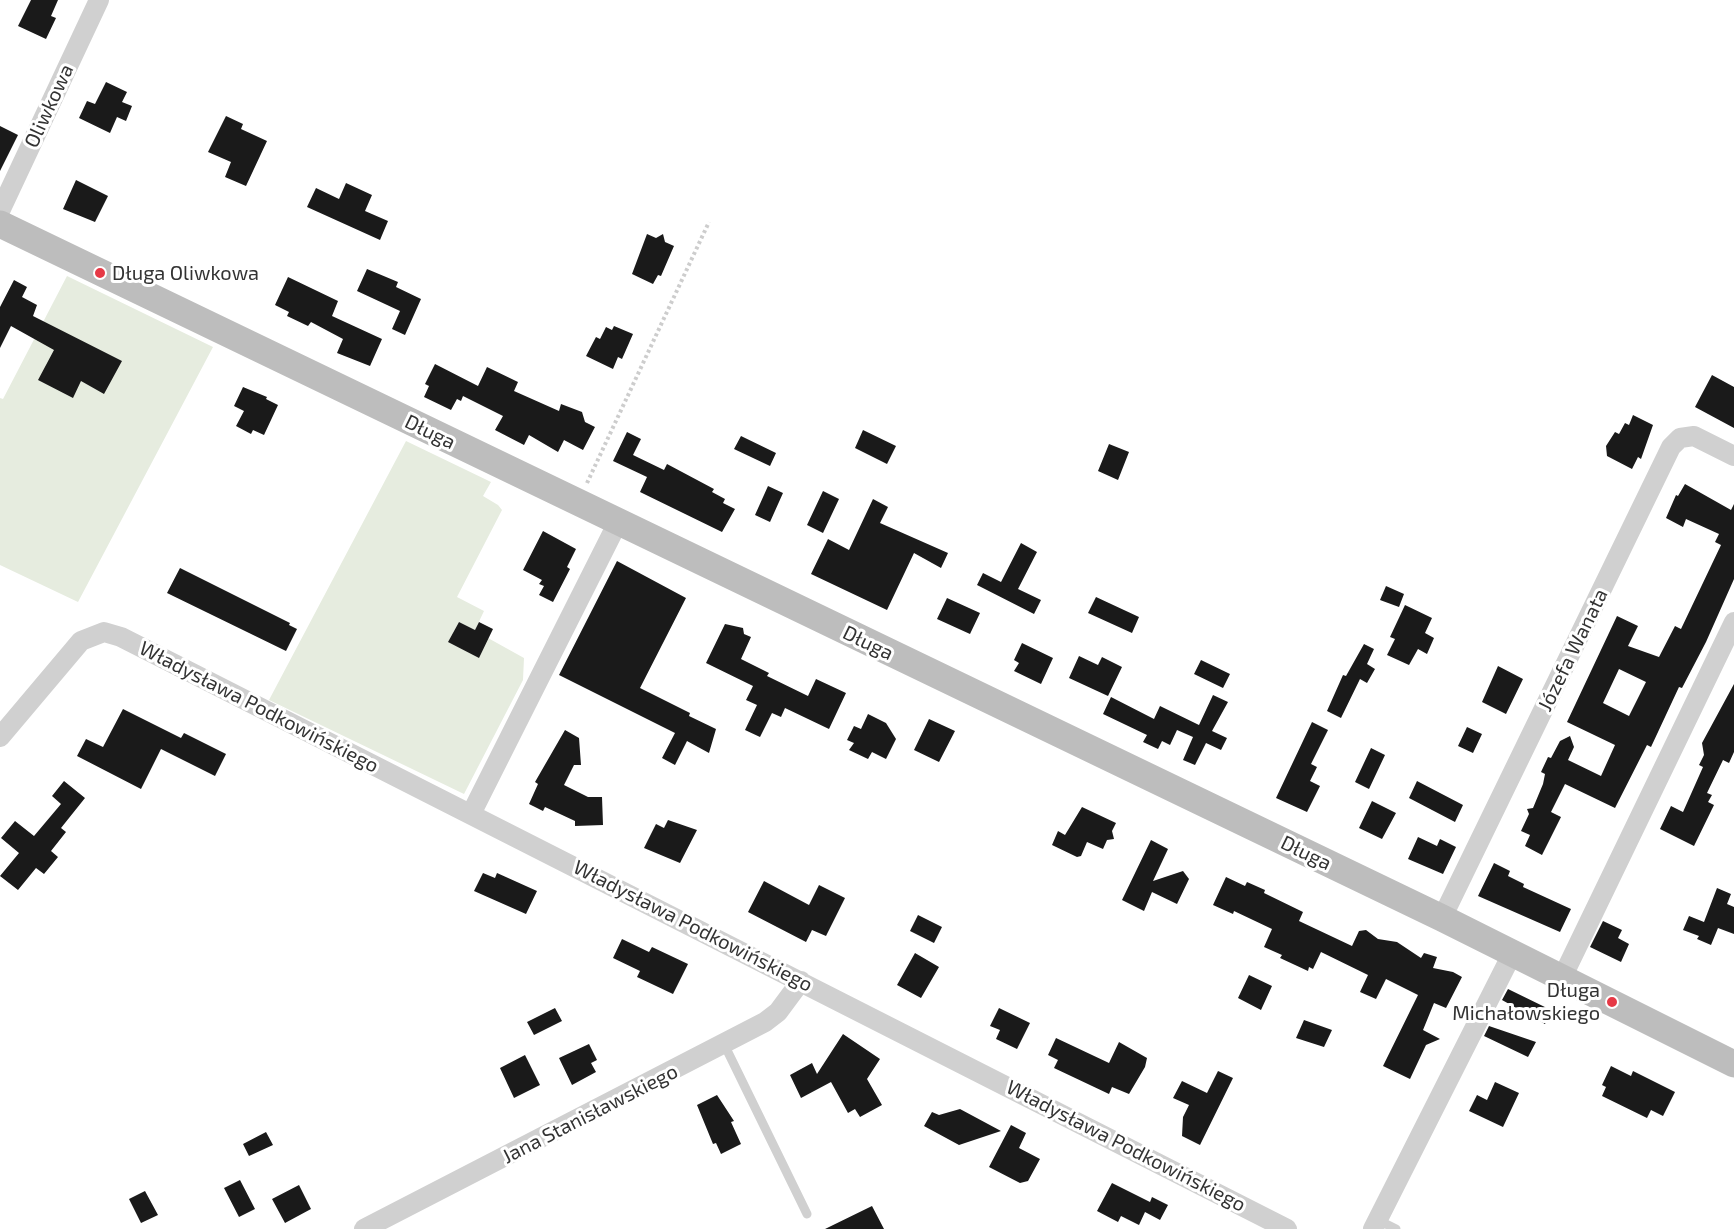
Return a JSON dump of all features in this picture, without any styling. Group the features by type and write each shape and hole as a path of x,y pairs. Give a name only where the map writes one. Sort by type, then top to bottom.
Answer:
{"street":[{"name":"Oliwkowa","path":"0,211 99,0"},
{"name":"Długa","path":"0,224 1513,952 1734,1064"},
{"name":"Józefa Wanata","path":"1442,918 1671,447 1680,438 1694,436 1734,456"},
{"path":"471,814 618,522"},
{"path":"1563,978 1734,622"},
{"name":"Władysława Podkowińskiego","path":"0,737 74,648 96,634 104,632 121,637 1287,1229"},
{"path":"1375,1225 1513,952"},
{"name":"Jana Stanisławskiego","path":"364,1229 724,1044 778,1012 801,981"}],"lane":[{"path":"724,1044 807,1214"},
{"path":"1375,1225 1396,1229"}],"path":[{"path":"578,503 709,222"}],"shaded area":[{"path":"67,276 213,347 78,602 0,565 0,398 3,399"},
{"path":"406,441 491,482 483,496 502,510 457,597 484,611 475,630 459,622 448,642 488,638 524,658 523,680 464,794 269,700"}],"building":[{"path":"31,0 58,0 51,16 56,18 46,39 18,26"},
{"path":"106,82 127,92 122,102 132,106 126,121 117,117 110,133 79,118 87,101 95,104"},
{"path":"226,116 243,124 241,129 267,141 246,186 225,177 231,162 208,152"},
{"path":"0,126 18,135 0,171"},
{"path":"76,180 108,196 95,222 63,209"},
{"path":"346,183 372,195 365,211 388,221 380,240 307,207 316,188 339,199"},
{"path":"647,234 656,238 663,234 665,242 674,246 661,276 658,275 653,284 632,274"},
{"path":"367,269 398,282 396,287 421,299 405,335 392,329 400,311 357,291"},
{"path":"288,277 338,301 332,316 382,339 370,366 337,353 343,339 311,322 308,326 287,316 289,312 275,305"},
{"path":"14,280 27,287 22,297 37,305 33,316 122,361 104,394 81,381 73,398 38,380 54,350 11,326 0,348 0,307"},
{"path":"614,326 633,334 622,359 618,357 613,369 586,356 596,337 600,339 606,327 612,330"},
{"path":"435,364 478,386 487,367 518,382 514,391 559,411 561,404 582,412 585,422 595,427 583,450 564,440 558,452 529,435 524,445 495,430 503,416 463,396 461,401 457,399 451,410 424,397 429,386 425,384"},
{"path":"1712,375 1734,387 1734,428 1695,407"},
{"path":"243,387 267,397 266,399 278,405 264,435 253,430 251,434 236,426 244,411 234,406"},
{"path":"1633,415 1653,425 1641,459 1638,457 1632,469 1607,456 1606,446 1615,432 1619,434 1625,423 1629,425"},
{"path":"863,430 896,446 887,464 855,448"},
{"path":"627,432 641,439 633,455 664,470 667,464 714,489 712,492 725,499 723,503 735,509 722,532 640,492 647,477 613,461"},
{"path":"741,436 776,453 770,466 734,449"},
{"path":"1109,444 1129,452 1118,480 1098,471"},
{"path":"1685,484 1731,510 1734,504 1734,579 1706,642 1682,688 1679,687 1651,747 1647,745 1615,808 1565,784 1551,812 1561,817 1542,855 1525,846 1530,835 1521,831 1529,814 1527,809 1533,808 1543,784 1545,774 1541,772 1548,757 1551,758 1560,741 1570,736 1574,747 1568,760 1601,776 1615,745 1567,722 1617,616 1638,626 1628,646 1659,657 1675,626 1681,629 1721,545 1715,542 1719,534 1686,519 1683,527 1666,518 1676,495 1678,496","holes":["1619,669 1646,682 1629,716 1603,703"]},
{"path":"768,486 783,493 770,522 755,515"},
{"path":"823,491 839,499 823,533 807,525"},
{"path":"873,499 888,507 880,523 948,553 941,568 914,553 887,610 811,574 828,539 849,550"},
{"path":"543,531 576,549 567,567 570,569 553,602 539,595 544,586 539,584 542,580 523,570"},
{"path":"1021,543 1037,552 1018,589 1041,600 1034,614 977,585 983,573 1001,582"},
{"path":"617,561 686,598 640,688 716,729 709,753 687,741 675,765 662,758 675,733 559,675"},
{"path":"180,568 290,623 289,625 297,629 286,651 167,593"},
{"path":"1386,586 1404,594 1399,607 1380,600"},
{"path":"1096,597 1139,617 1132,633 1088,613"},
{"path":"947,598 980,613 970,634 937,619"},
{"path":"1405,605 1432,618 1425,633 1434,638 1427,654 1418,649 1409,665 1387,655 1395,639 1390,637"},
{"path":"459,622 475,630 479,622 493,629 479,658 448,642"},
{"path":"725,624 743,628 744,634 751,637 741,659 769,673 767,676 808,696 816,679 846,693 829,729 785,708 781,717 772,713 760,737 745,730 757,705 746,700 753,686 706,663"},
{"path":"1022,643 1053,658 1041,684 1014,671 1019,663 1014,660"},
{"path":"1364,644 1374,649 1367,664 1375,669 1367,683 1360,679 1341,718 1327,711 1343,675 1346,676"},
{"path":"1079,656 1098,665 1102,657 1122,667 1108,696 1069,678"},
{"path":"1201,660 1230,674 1223,688 1194,674"},
{"path":"1498,666 1523,679 1506,714 1482,702"},
{"path":"1734,684 1734,752 1729,763 1723,760 1707,793 1712,795 1708,802 1714,805 1694,846 1660,829 1671,806 1683,812 1703,767 1699,765 1704,755 1702,743"},
{"path":"1213,695 1228,702 1212,731 1227,738 1221,750 1206,743 1195,765 1183,760 1193,737 1177,730 1170,745 1162,741 1158,749 1143,742 1147,735 1103,714 1111,697 1154,719 1160,706 1199,725"},
{"path":"123,709 181,738 184,733 226,754 215,776 161,749 141,789 77,756 86,739 103,747"},
{"path":"868,714 886,723 896,739 886,759 872,752 868,759 849,750 854,743 847,740 854,726 861,729"},
{"path":"929,719 955,731 939,762 914,750"},
{"path":"1312,722 1328,730 1311,764 1317,767 1310,781 1320,786 1307,812 1276,798"},
{"path":"1467,727 1482,734 1473,753 1458,746"},
{"path":"565,730 579,738 581,765 574,765 564,785 588,797 602,797 603,825 575,826 575,821 545,807 543,811 529,804 538,784 535,782"},
{"path":"1371,748 1385,755 1369,789 1355,782"},
{"path":"64,781 85,798 61,828 66,832 51,851 58,857 44,874 36,868 18,890 0,876 19,853 1,838 15,821 34,836 61,804 52,796"},
{"path":"1417,781 1463,805 1455,822 1409,798"},
{"path":"1372,801 1396,813 1382,839 1359,828"},
{"path":"1082,807 1116,823 1112,831 1114,839 1107,840 1103,849 1087,842 1081,856 1077,857 1052,845 1058,831 1065,835"},
{"path":"668,820 697,830 680,863 644,848 656,824 664,828"},
{"path":"1418,837 1437,846 1440,839 1456,847 1443,874 1408,859"},
{"path":"1151,840 1168,849 1153,881 1183,871 1189,879 1177,904 1152,892 1144,911 1122,900"},
{"path":"1494,863 1510,871 1508,876 1524,884 1523,887 1571,909 1560,932 1478,896"},
{"path":"483,873 495,878 497,873 537,891 526,914 474,891"},
{"path":"1226,877 1245,886 1247,882 1265,890 1264,893 1303,912 1299,921 1352,946 1359,931 1366,930 1378,939 1397,942 1421,958 1424,953 1437,957 1433,968 1453,972 1462,977 1446,1008 1434,1003 1423,1030 1440,1039 1426,1045 1410,1079 1383,1066 1418,995 1386,979 1376,999 1360,992 1368,975 1321,952 1313,969 1309,967 1308,971 1280,958 1282,955 1264,947 1272,929 1234,911 1233,914 1213,905"},
{"path":"764,881 809,905 819,885 845,898 826,936 812,930 806,942 748,912"},
{"path":"1717,888 1731,894 1727,904 1734,907 1734,934 1718,928 1711,945 1697,939 1699,936 1683,930 1689,916 1704,922"},
{"path":"918,915 942,927 934,943 910,931"},
{"path":"1603,921 1622,930 1618,938 1629,944 1621,962 1590,947"},
{"path":"622,939 649,952 652,947 688,964 673,994 637,977 640,971 613,958"},
{"path":"915,953 939,967 921,998 897,985"},
{"path":"1249,975 1272,986 1261,1010 1238,998"},
{"path":"1508,989 1551,1010 1545,1024 1502,1000"},
{"path":"555,1008 562,1021 534,1035 527,1022"},
{"path":"999,1008 1030,1023 1017,1049 996,1039 1000,1030 990,1026"},
{"path":"1304,1020 1332,1030 1324,1047 1296,1038"},
{"path":"1489,1026 1536,1042 1528,1057 1484,1036"},
{"path":"843,1034 880,1059 867,1079 882,1105 860,1117 855,1109 848,1113 831,1082 801,1098 790,1075 812,1063 817,1074"},
{"path":"1056,1038 1109,1063 1119,1042 1147,1058 1145,1067 1129,1094 1112,1087 1109,1094 1054,1068 1058,1060 1048,1055"},
{"path":"589,1044 597,1060 591,1063 596,1072 572,1085 559,1058"},
{"path":"525,1055 540,1085 514,1098 500,1068"},
{"path":"1611,1066 1631,1076 1633,1071 1675,1092 1663,1116 1651,1110 1647,1118 1602,1096 1606,1087 1602,1085"},
{"path":"1218,1071 1233,1078 1200,1145 1182,1136 1183,1117 1189,1105 1173,1098 1182,1081 1207,1093"},
{"path":"1495,1082 1519,1093 1503,1127 1469,1111 1477,1095 1487,1100"},
{"path":"717,1095 734,1121 731,1122 741,1144 721,1154 716,1143 713,1144 697,1105"},
{"path":"960,1109 1001,1131 959,1145 924,1126 932,1112 939,1115"},
{"path":"1011,1125 1026,1133 1019,1148 1040,1159 1028,1181 1020,1183 989,1167"},
{"path":"266,1132 273,1145 249,1156 243,1144"},
{"path":"240,1180 255,1209 239,1217 224,1188"},
{"path":"1112,1183 1150,1202 1152,1197 1168,1205 1160,1220 1145,1212 1139,1225 1121,1216 1118,1222 1097,1211"},
{"path":"299,1185 311,1209 285,1223 272,1199"},
{"path":"145,1191 158,1215 141,1223 129,1199"},
{"path":"872,1206 884,1229 825,1229"}],"place":[{"name":"Długa Oliwkowa","path":"100,273"},
{"name":"Długa Michałowskiego","path":"1612,1002"}]}
